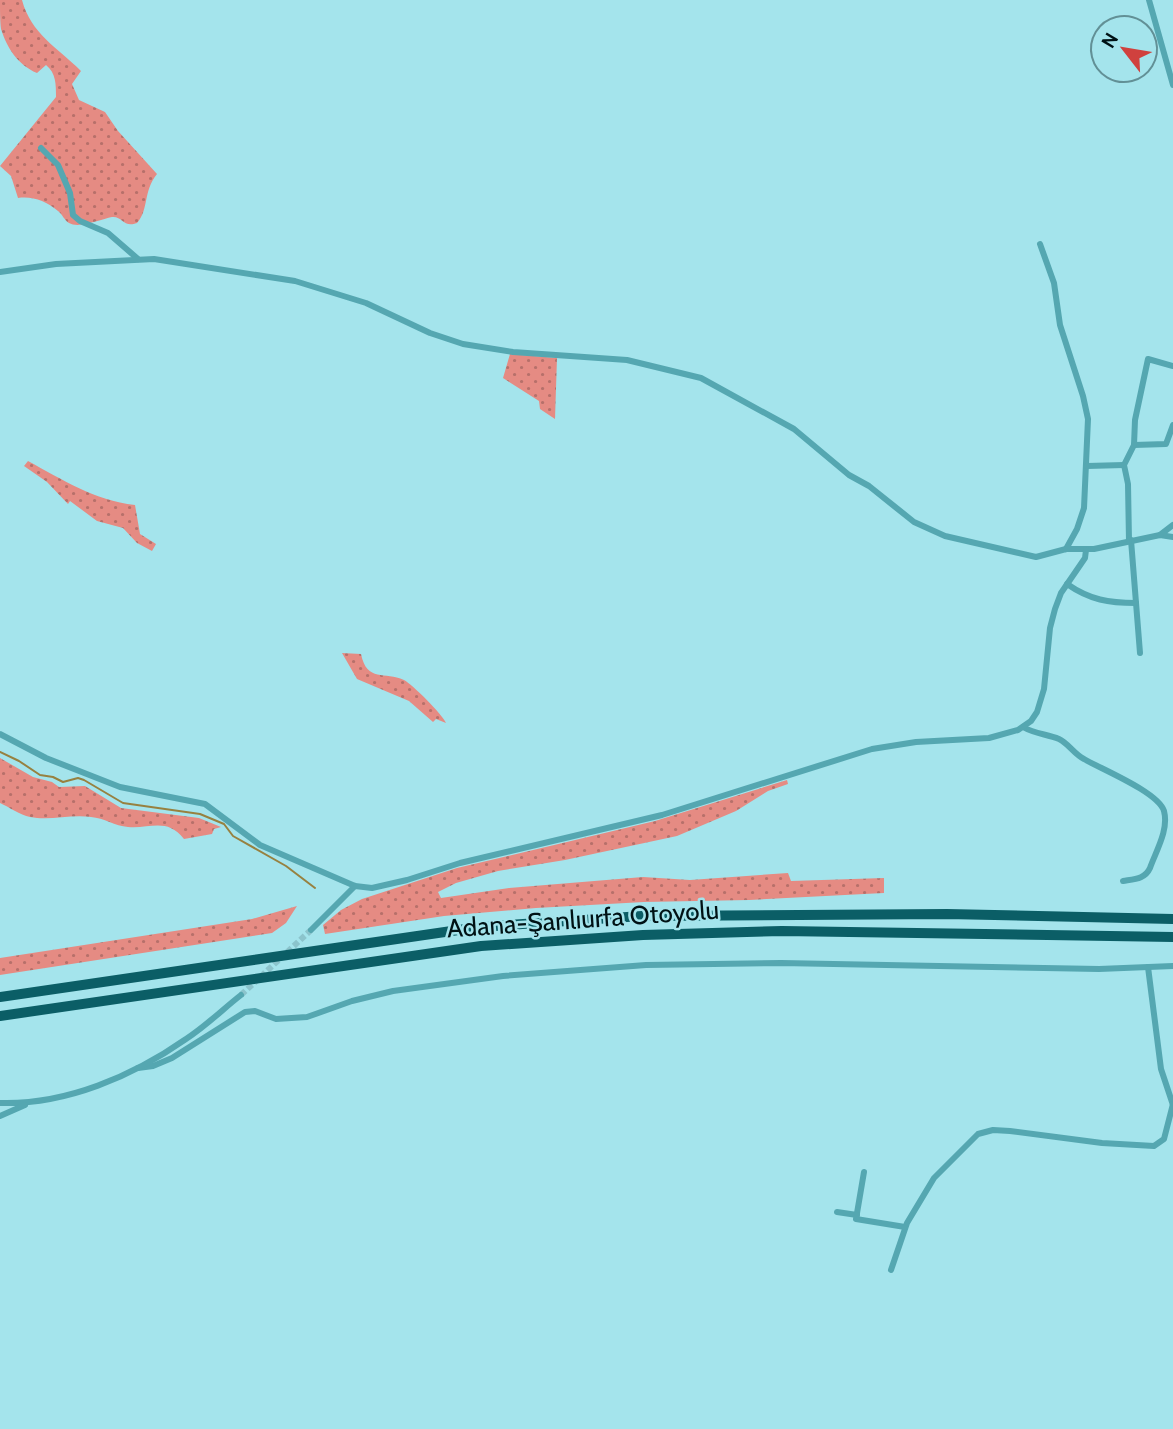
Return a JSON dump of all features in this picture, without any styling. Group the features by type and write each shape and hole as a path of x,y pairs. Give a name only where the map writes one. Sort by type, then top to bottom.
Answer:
{"highway":[{"name":"Adana-Şanlıurfa Otoyolu","path":"0,997 479,927 615,918 780,914 1173,919"},
{"name":"Adana-Şanlıurfa Otoyolu","path":"0,1016 481,946 630,936 782,931 1173,937"}],"street":[{"path":"1149,0 1173,85"},
{"path":"41,148 58,164 70,193 73,215 80,221 108,233 138,259"},
{"path":"1040,244 1054,283 1063,338 1086,408 1089,430 1084,509 1066,549"},
{"path":"0,272 56,264 138,259 174,261 304,283 366,303 439,337 478,347 541,355 613,358 694,376 735,395 794,429 849,475 869,486 926,529 945,536 1025,556 1041,556 1066,549 1086,550 1160,535 1173,537"},
{"path":"1140,653 1128,485 1124,466 1134,445 1135,420 1148,359 1173,366"},
{"path":"1134,445 1166,444 1173,425"},
{"path":"1087,466 1124,466"},
{"path":"1160,535 1173,524"},
{"path":"0,734 46,758 129,790 205,804 260,845 355,886 372,888 478,859 662,815 872,749 908,743 989,738 1012,733 1031,721 1037,712 1044,689 1050,628 1061,593 1085,558 1086,550"},
{"path":"1067,584 1108,603 1136,603"},
{"path":"1023,727 1037,734 1059,739 1084,759 1124,779 1161,804 1165,817 1164,828 1150,868 1141,878 1124,881"},
{"path":"311,930 355,886"},
{"path":"0,1116 27,1104 71,1094 138,1068 167,1061 245,1012 255,1012 276,1019 307,1017 377,994 557,971 646,965 781,963 1100,969 1173,966"},
{"path":"891,1270 905,1227 938,1172 978,1134 993,1130 1010,1131 1102,1143 1154,1146 1164,1139 1173,1104 1161,1069 1147,967"},
{"path":"138,1068 187,1038 241,995"},
{"path":"0,1104 27,1104"},
{"path":"864,1172 856,1219 905,1227"},
{"path":"837,1212 857,1215"}],"shaded area":[{"path":"0,0 22,0 38,31 81,71 72,84 79,100 105,112 118,131 157,174 137,223 129,224 112,217 73,225 44,202 18,198 11,176 0,166 56,97 55,83 54,75 46,65 37,73 19,61 6,43 1,29"},
{"path":"510,354 557,358 555,419 540,409 539,401 503,378"},
{"path":"28,461 92,494 135,505 140,534 156,544 152,551 137,543 123,528 97,521 70,501 68,504 47,482 24,466"},
{"path":"342,653 361,654 372,673 404,680 434,707 446,723 436,719 433,722 409,701 357,679"},
{"path":"0,758 33,777 52,782 59,787 85,786 121,808 199,818 221,827 214,829 212,834 184,839 178,832 165,826 128,827 83,816 26,816 0,803"},
{"path":"787,780 788,784 768,791 736,811 677,836 498,871 456,883 438,892 441,898 509,888 643,877 690,880 788,873 791,881 884,878 884,893 536,908 444,916 325,934 323,925 341,910 362,899 457,868 655,821"},
{"path":"297,906 286,923 272,933 0,975 0,958 252,919"}],"waterway":[{"path":"0,752 40,775 63,782 78,778 84,780 123,803 200,814 224,824 233,836 286,866 315,888"}],"tunnel":[{"path":"241,995 311,930"}]}
